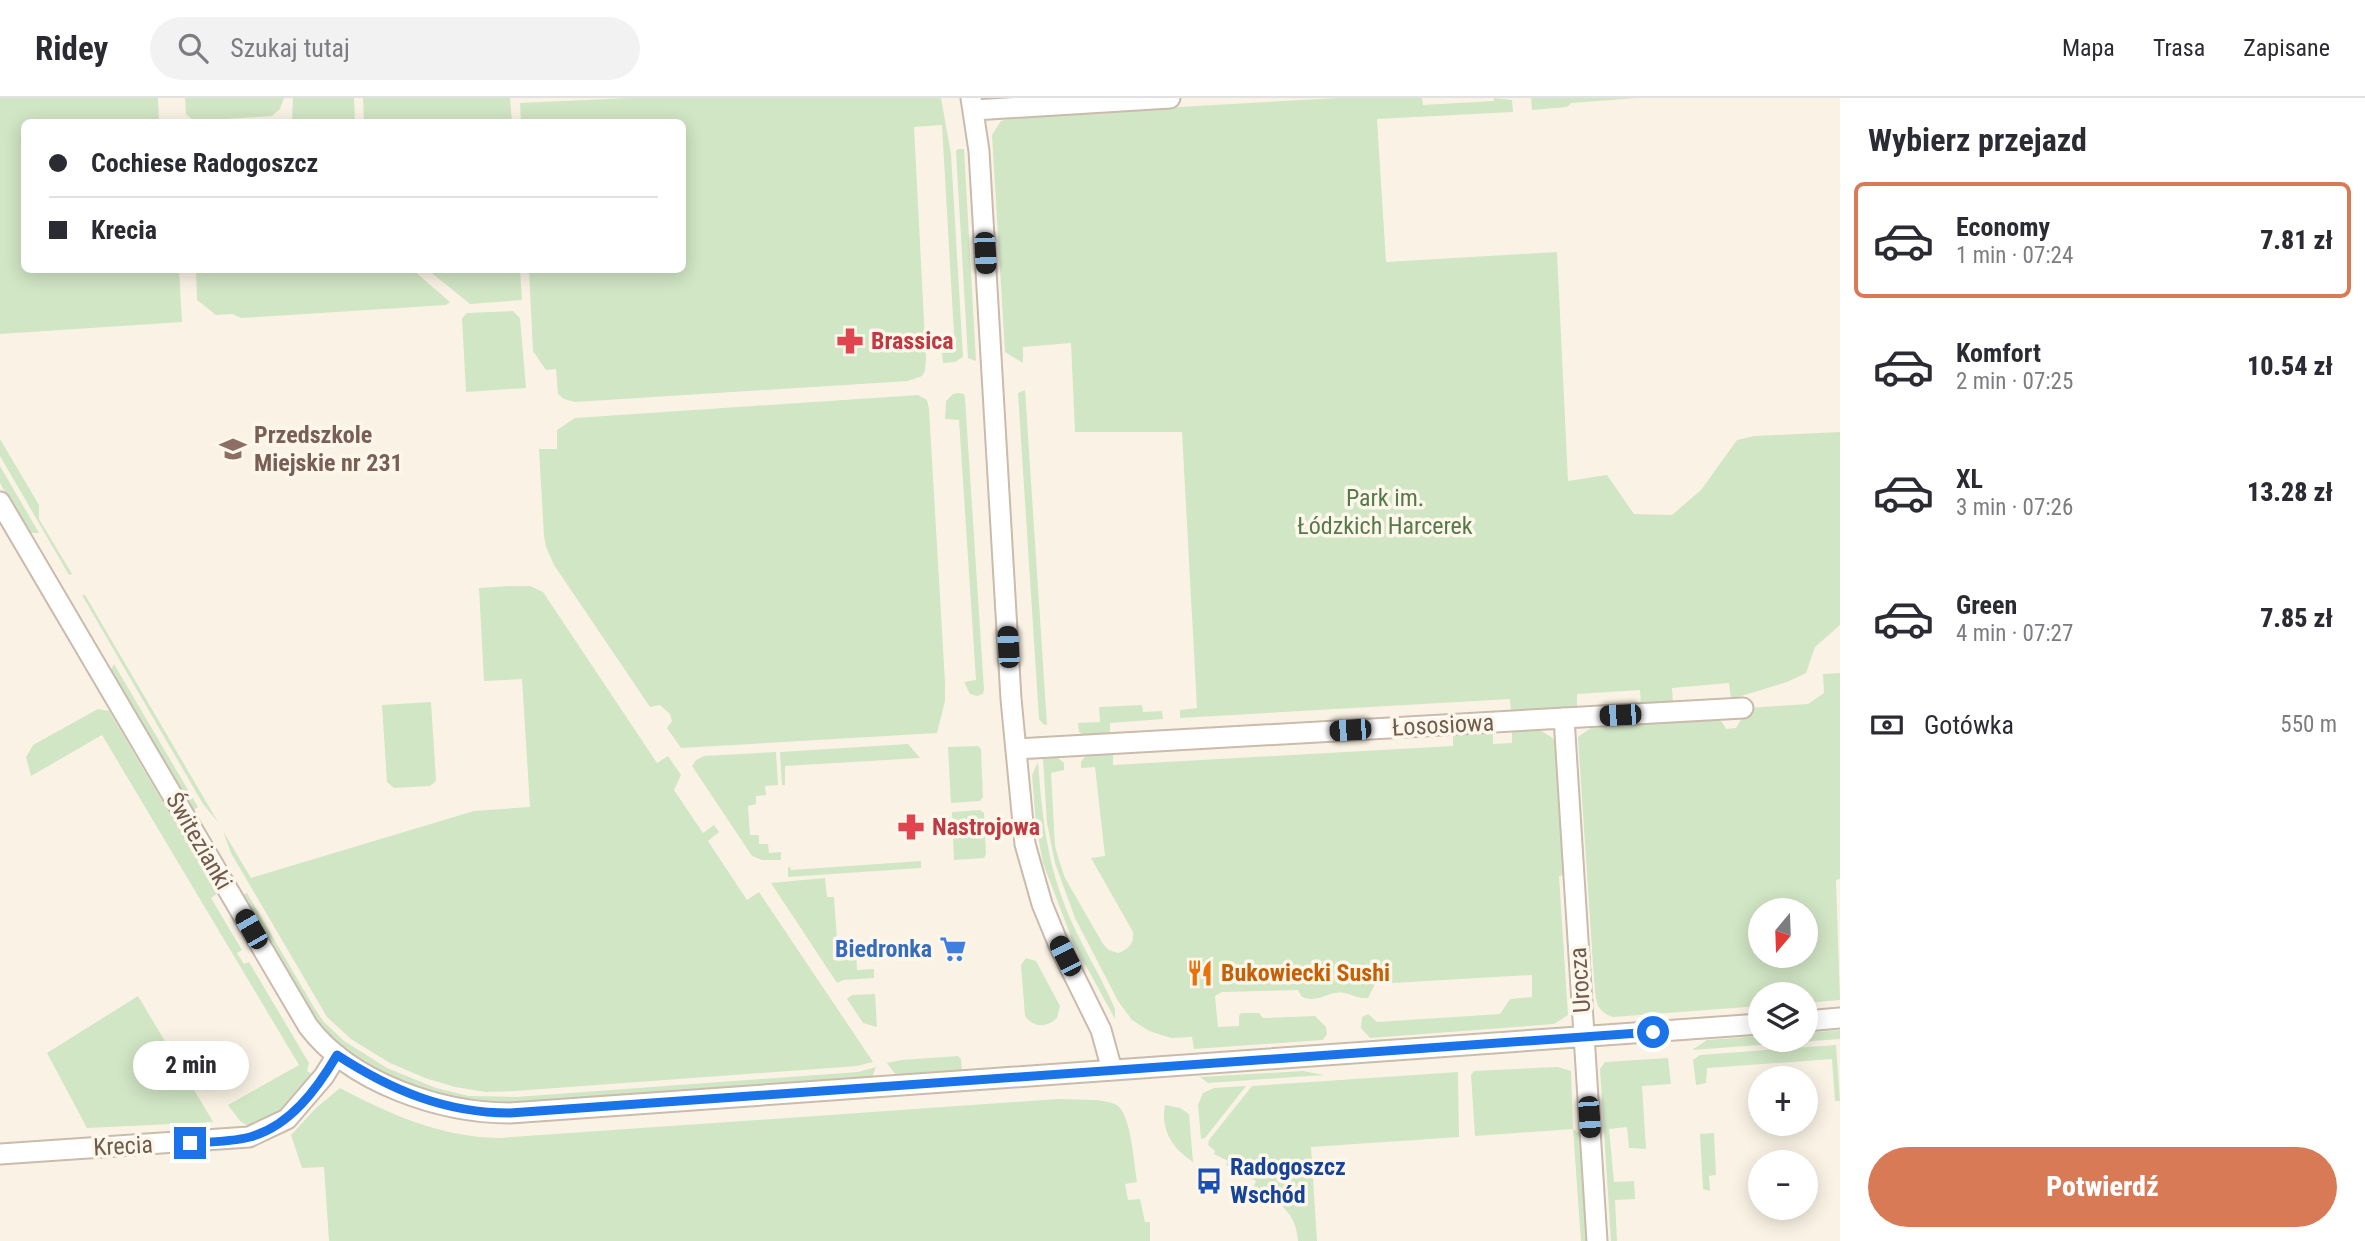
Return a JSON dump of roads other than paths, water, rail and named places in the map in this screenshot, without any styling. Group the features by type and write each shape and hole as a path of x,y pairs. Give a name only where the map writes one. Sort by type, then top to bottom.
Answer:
{"street":[{"path":"1112,1070 1098,1022 1058,943 1038,893 1025,844 1009,658 979,151 972,104 1170,98"},
{"name":"Świtezianki","path":"0,502 301,1016 319,1039 337,1055 381,1082 425,1101 461,1110 497,1113 1748,1025"},
{"name":"Łososiowa","path":"1016,749 1743,708"},
{"name":"Urocza","path":"1564,718 1597,1241"},
{"path":"1818,1019 1840,1018"},
{"name":"Krecia","path":"0,1154 249,1137 287,1119 324,1076 337,1055"}],"place":[{"name":"Brassica","path":"850,341"},
{"name":"Przedszkole Miejskie nr 231","path":"233,449"},
{"name":"Nastrojowa","path":"911,827"},
{"name":"Biedronka","path":"953,949"},
{"name":"Bukowiecki Sushi","path":"1200,973"},
{"name":"Radogoszcz Wschód","path":"1209,1181"}],"park label":[{"name":"Park im. Łódzkich Harcerek","path":"1385,512"}]}
